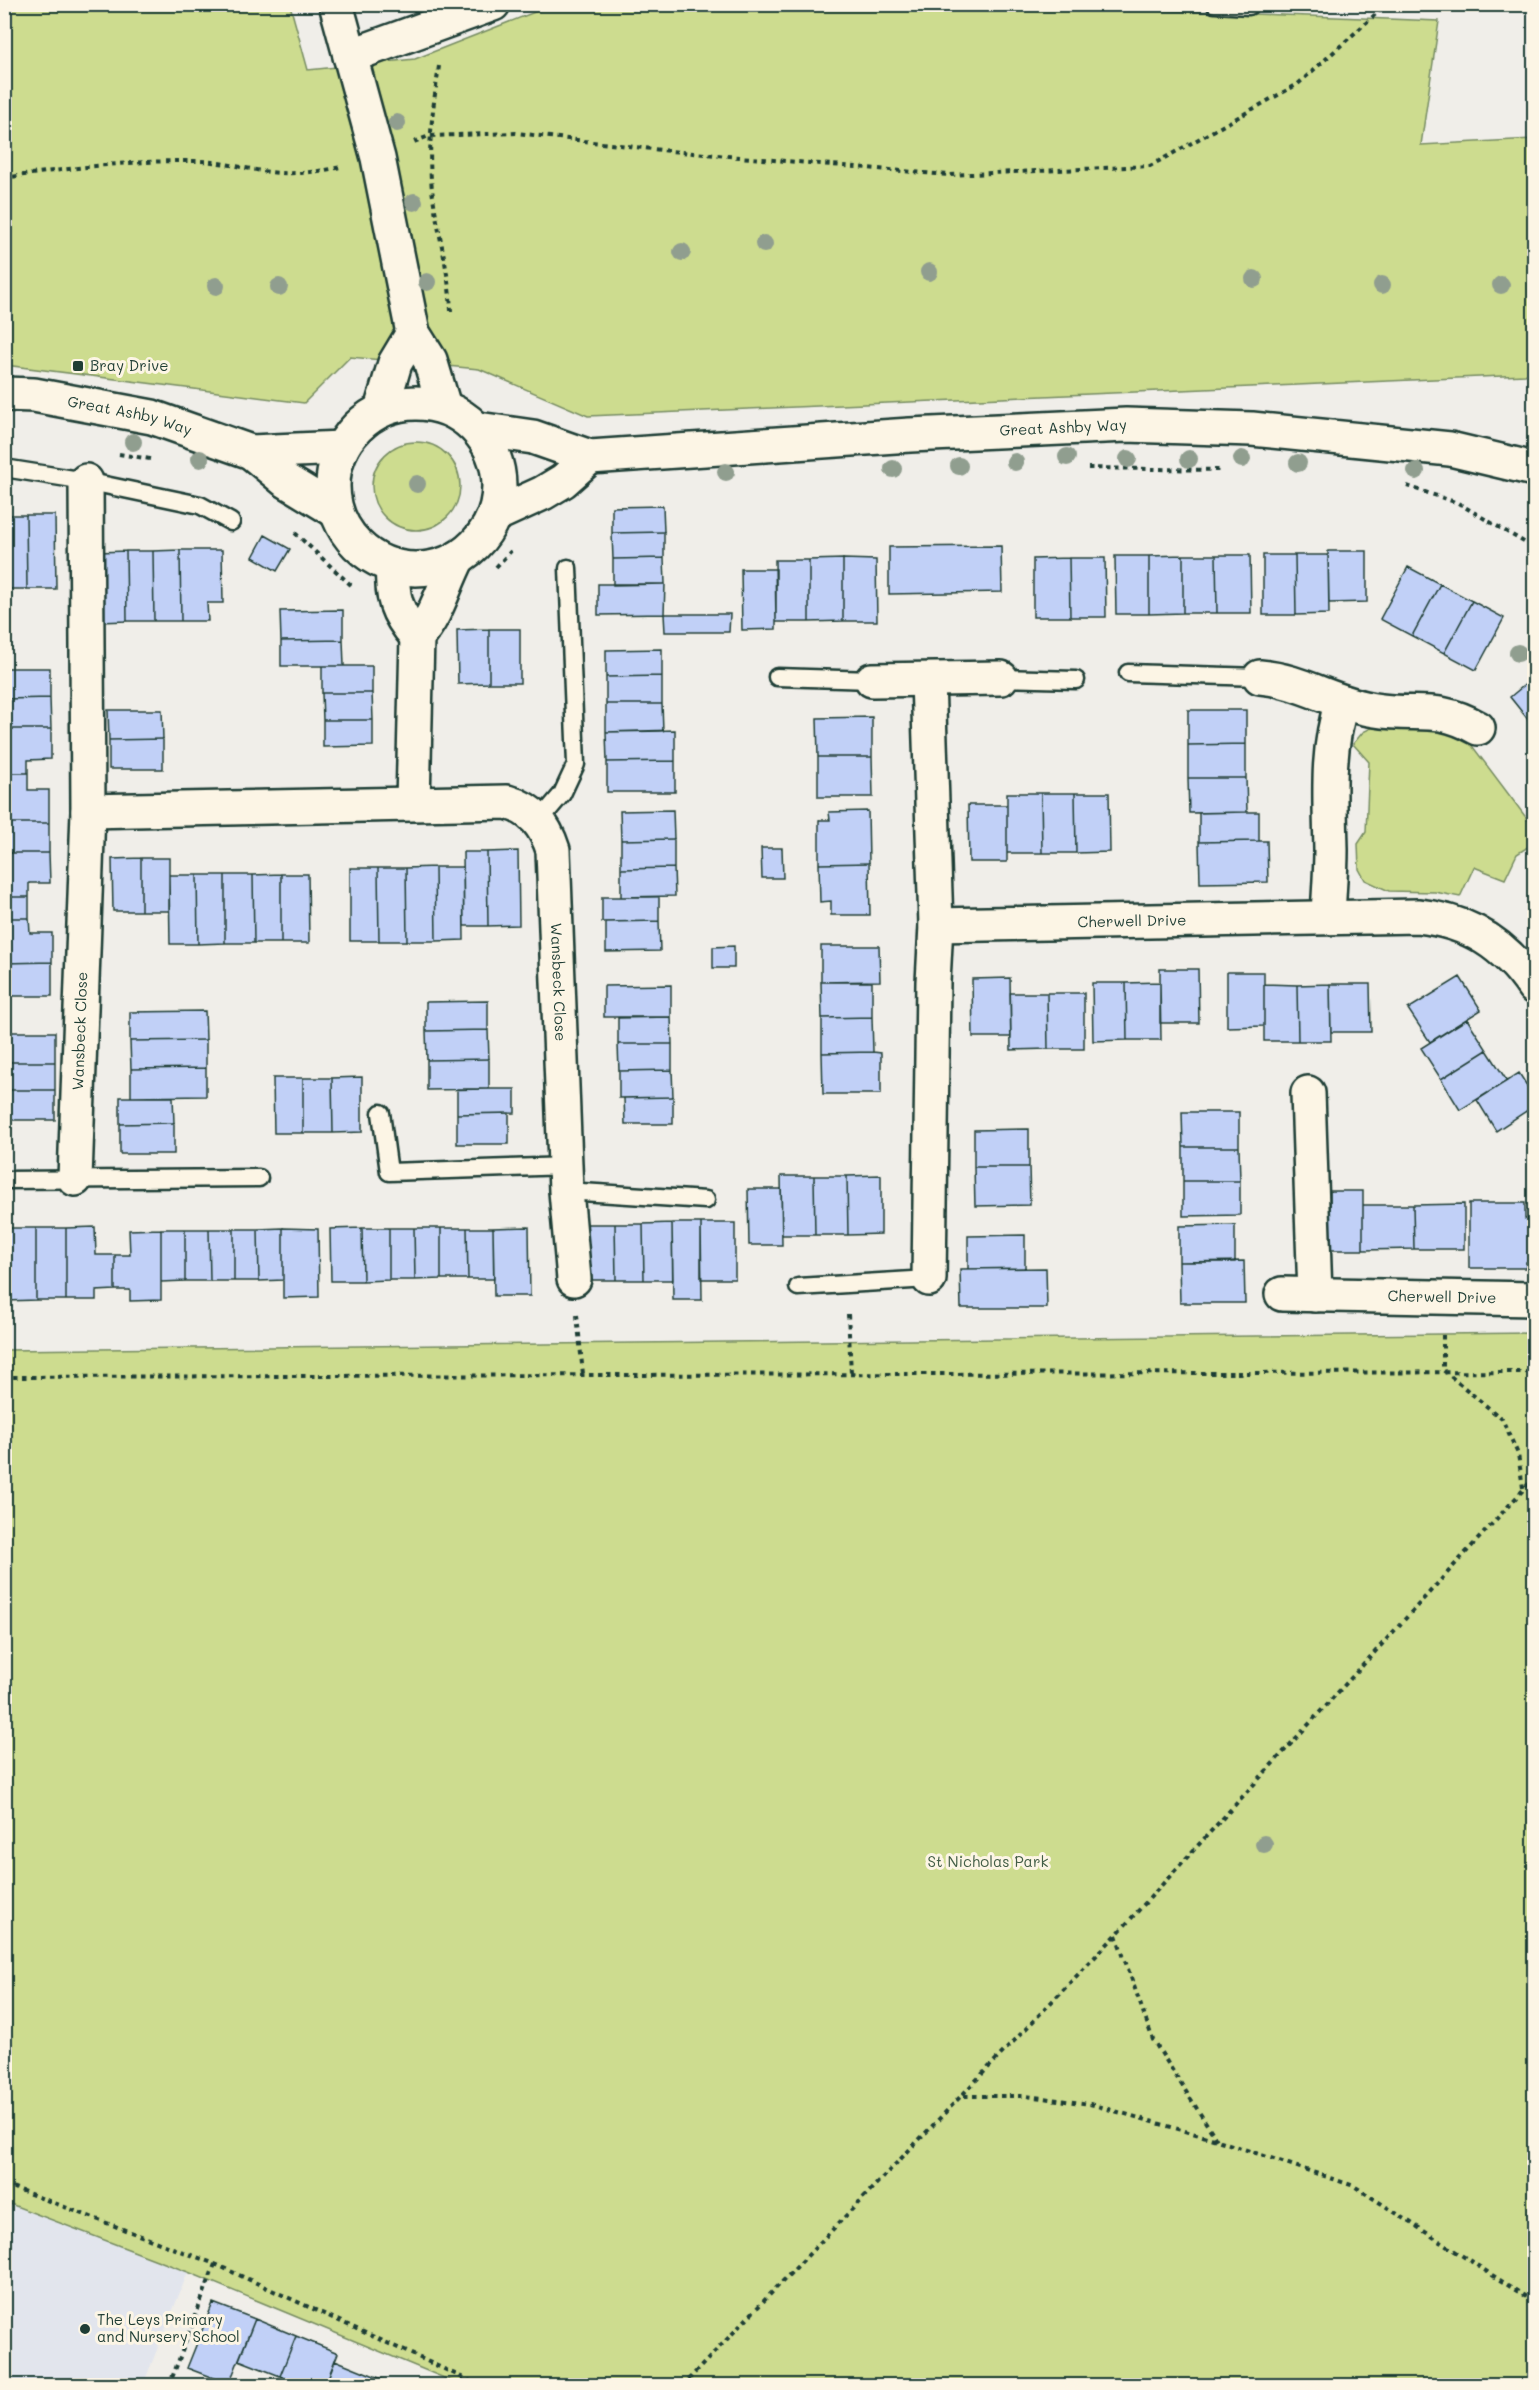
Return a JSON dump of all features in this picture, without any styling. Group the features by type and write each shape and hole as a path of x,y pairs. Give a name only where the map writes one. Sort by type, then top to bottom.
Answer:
{"street":[{"path":"336,4 378,158 413,333 430,360 444,407"},
{"path":"350,56 493,4"},
{"path":"381,410 395,363 413,333"},
{"name":"Great Ashby Way","path":"4,394 34,395 152,417 251,452 285,480 336,511"},
{"path":"412,403 444,407 462,416 478,429 491,448 499,469 500,492 495,515 486,532 474,547 458,558 426,569 393,566 374,558 358,546 345,530 336,511 333,490 334,468 352,432 381,410 412,403"},
{"name":"Great Ashby Way","path":"478,429 533,437 590,457 910,435 1126,425 1252,429 1392,441 1450,449 1534,469"},
{"name":"Great Ashby Way","path":"251,452 342,448"},
{"path":"495,515 563,481 590,457"},
{"name":"Wansbeck Close","path":"75,1179 88,811 86,481"},
{"path":"417,637 430,623 441,592 458,558"},
{"path":"393,566 392,590 402,619 417,637 413,803"},
{"path":"1260,677 1280,678 1304,685 1342,702 1376,710 1452,714 1478,728"},
{"path":"872,680 1000,678"},
{"path":"928,680 936,925 928,1279"},
{"path":"1328,915 1331,854 1330,750 1333,730 1342,702"},
{"path":"88,811 507,802 529,812 539,821"},
{"name":"Wansbeck Close","path":"539,821 547,831 553,850 566,1178 574,1278"},
{"name":"Cherwell Drive","path":"936,925 1328,915 1445,918 1498,945 1507,952 1534,987"},
{"path":"1308,1093 1315,1295"},
{"name":"Cherwell Drive","path":"1282,1294 1534,1299"}],"lane":[{"path":"1215,4 1248,6"},
{"path":"4,468 86,481 200,505 231,522"},
{"path":"539,821 562,794 576,764 568,568"},
{"path":"1128,673 1260,677"},
{"path":"777,677 872,680"},
{"path":"1000,678 1076,680"},
{"path":"381,1113 389,1172 566,1178 706,1200"},
{"path":"4,1180 259,1178"},
{"path":"798,1287 928,1279"}],"path":[{"path":"4,178 90,164 150,160 205,162 272,172 315,173 378,158 429,136 516,133 670,150 948,175 1150,166 1298,84 1387,4"},
{"path":"1524,4 1534,14"},
{"path":"574,1278 583,1374"},
{"path":"847,1284 851,1373"},
{"path":"4,1377 1443,1370 1534,1372"},
{"path":"1443,1370 1502,1419 1518,1454 1523,1489"},
{"path":"682,2385 1116,1935 1534,1478"},
{"path":"1116,1935 1153,2040 1217,2140"},
{"path":"963,2096 1026,2096 1090,2104 1217,2140 1354,2186 1534,2302"},
{"path":"4,2184 215,2264 481,2385"},
{"path":"169,2385 215,2264"}],"shaded area":[{"name":"The Leys Primary and Nursery School","path":"4,2202 188,2272 143,2385 5,2385"}],"green space":[{"path":"555,4 1090,4 1095,8 1439,21 1421,145 1534,139 1534,370 1525,375 588,416 479,369 350,357 304,403 5,365 5,5 290,5 308,70 415,59"},
{"path":"416,442 441,449 453,461 460,486 453,511 441,523 416,530 391,523 379,511 372,486 379,461 391,449"},
{"path":"1373,727 1440,729 1470,743 1534,828 1534,843 1517,854 1505,879 1474,867 1460,897 1435,892 1389,891 1365,880 1359,869 1358,844 1366,832 1369,762 1353,744 1363,732"},
{"name":"St Nicholas Park","path":"1534,1333 1534,2385 461,2385 188,2272 5,2202 5,1350"}],"building":[{"path":"663,506 664,532 612,533 612,507"},
{"path":"4,515 26,515 27,589 4,589"},
{"path":"26,515 55,515 56,589 27,589"},
{"path":"664,532 664,558 613,559 612,533"},
{"path":"265,535 290,549 277,571 253,557"},
{"path":"1001,546 1002,592 889,594 889,547"},
{"path":"180,550 181,621 154,621 153,551"},
{"path":"180,550 222,550 223,603 207,603 208,621 181,621"},
{"path":"126,551 127,621 100,622 99,552"},
{"path":"126,551 153,551 154,621 127,621"},
{"path":"1328,551 1367,551 1367,602 1329,603"},
{"path":"1183,555 1216,555 1217,613 1183,613"},
{"path":"1183,555 1183,613 1149,614 1149,556"},
{"path":"1216,555 1250,555 1251,613 1217,613"},
{"path":"1263,555 1295,555 1296,615 1263,615"},
{"path":"1295,555 1328,555 1329,614 1296,615"},
{"path":"1115,556 1149,556 1149,614 1116,614"},
{"path":"664,558 665,584 613,585 613,559"},
{"path":"1069,558 1105,558 1106,617 1070,617"},
{"path":"1069,558 1070,617 1033,617 1033,559"},
{"path":"843,559 876,560 877,621 843,621"},
{"path":"843,559 843,621 809,622 809,560"},
{"path":"775,560 809,560 809,622 776,622"},
{"path":"1408,567 1440,584 1412,636 1380,619"},
{"path":"741,569 776,569 776,629 742,630"},
{"path":"598,584 665,584 664,614 598,615"},
{"path":"1440,584 1472,601 1444,653 1412,636"},
{"path":"1472,601 1504,618 1476,670 1444,653"},
{"path":"343,610 343,640 281,641 280,611"},
{"path":"664,614 730,614 729,632 665,632"},
{"path":"489,629 489,683 458,684 457,630"},
{"path":"489,629 520,629 520,683 489,683"},
{"path":"343,640 344,666 281,666 281,641"},
{"path":"662,649 662,676 606,677 606,650"},
{"path":"322,666 372,666 372,693 322,693"},
{"path":"4,668 50,668 50,698 4,699"},
{"path":"662,676 662,704 606,704 606,677"},
{"path":"1534,677 1534,727 1510,697"},
{"path":"322,693 372,693 373,720 323,720"},
{"path":"50,698 51,729 4,729 4,699"},
{"path":"606,704 662,704 663,731 606,732"},
{"path":"108,710 162,710 163,739 109,740"},
{"path":"1188,710 1246,710 1246,744 1188,745"},
{"path":"872,717 872,757 818,757 817,718"},
{"path":"323,720 373,720 373,746 323,747"},
{"path":"4,729 51,729 51,759 28,760 28,773 4,773"},
{"path":"675,730 675,761 607,762 606,732"},
{"path":"163,739 163,769 109,769 109,740"},
{"path":"1246,744 1246,778 1188,778 1188,745"},
{"path":"818,757 872,757 873,797 818,797"},
{"path":"675,761 675,792 607,792 607,762"},
{"path":"4,773 28,773 28,790 49,790 49,823 4,823"},
{"path":"1188,778 1246,778 1247,812 1189,813"},
{"path":"1007,793 1041,793 1042,853 1007,853"},
{"path":"1041,793 1075,793 1076,853 1042,853"},
{"path":"1075,793 1109,793 1110,852 1076,853"},
{"path":"968,805 1007,805 1007,862 969,862"},
{"path":"673,810 674,839 621,840 620,811"},
{"path":"868,811 869,863 819,864 819,820 830,820 829,812"},
{"path":"1259,812 1259,841 1199,842 1199,813"},
{"path":"4,823 49,823 49,853 4,853"},
{"path":"674,839 674,868 621,869 621,840"},
{"path":"1267,841 1268,882 1200,883 1199,842"},
{"path":"761,848 782,848 783,878 762,878"},
{"path":"518,851 519,925 488,926 487,852"},
{"path":"463,852 487,852 488,926 464,926"},
{"path":"4,853 49,853 50,883 29,883 29,897 4,897"},
{"path":"141,858 141,911 113,911 112,859"},
{"path":"141,858 169,858 169,911 141,911"},
{"path":"869,863 870,915 831,915 831,901 820,902 819,864"},
{"path":"435,867 436,941 407,941 406,868"},
{"path":"435,867 463,867 464,940 436,941"},
{"path":"350,868 378,868 379,941 350,941"},
{"path":"378,868 406,868 407,941 379,941"},
{"path":"674,868 675,896 621,897 621,869"},
{"path":"281,874 281,943 254,943 253,875"},
{"path":"281,874 308,874 309,943 281,943"},
{"path":"169,875 197,875 198,944 170,944"},
{"path":"197,875 225,875 225,943 198,944"},
{"path":"225,875 253,875 254,943 225,943"},
{"path":"4,897 29,897 29,918 4,918"},
{"path":"602,897 659,897 659,921 602,922"},
{"path":"4,918 29,918 30,933 52,933 52,962 4,963"},
{"path":"659,921 660,951 606,952 606,922"},
{"path":"734,946 734,968 713,968 713,947"},
{"path":"821,946 879,946 880,981 821,982"},
{"path":"52,962 52,996 4,996 4,963"},
{"path":"1160,969 1198,969 1199,1023 1160,1023"},
{"path":"1227,972 1264,972 1264,1026 1227,1027"},
{"path":"1460,977 1481,1010 1430,1042 1408,1009"},
{"path":"1010,978 1011,1037 973,1037 972,979"},
{"path":"821,982 872,982 872,1017 822,1018"},
{"path":"1160,982 1161,1040 1127,1040 1126,983"},
{"path":"1092,983 1126,983 1127,1040 1093,1041"},
{"path":"1264,984 1297,985 1298,1041 1264,1041"},
{"path":"1330,984 1370,984 1371,1032 1331,1032"},
{"path":"1330,984 1331,1041 1298,1041 1297,985"},
{"path":"671,985 671,1017 604,1017 604,986"},
{"path":"1010,993 1047,993 1048,1049 1011,1050"},
{"path":"1047,993 1084,993 1084,1049 1048,1049"},
{"path":"488,1001 488,1030 426,1031 426,1002"},
{"path":"205,1011 206,1040 130,1041 130,1012"},
{"path":"671,1017 672,1044 618,1044 618,1018"},
{"path":"872,1017 873,1052 822,1053 822,1018"},
{"path":"1467,1019 1487,1050 1441,1079 1421,1048"},
{"path":"488,1030 489,1059 427,1060 426,1031"},
{"path":"4,1032 55,1032 55,1062 4,1062"},
{"path":"206,1040 206,1068 131,1069 130,1041"},
{"path":"618,1044 672,1044 672,1070 619,1071"},
{"path":"1487,1050 1507,1081 1460,1110 1441,1079"},
{"path":"822,1053 881,1053 881,1094 823,1094"},
{"path":"489,1059 489,1089 427,1090 427,1060"},
{"path":"4,1062 55,1062 55,1090 4,1090"},
{"path":"206,1068 206,1096 131,1097 131,1069"},
{"path":"672,1070 673,1097 619,1098 619,1071"},
{"path":"1519,1073 1534,1097 1534,1106 1496,1131 1477,1100"},
{"path":"362,1077 362,1132 333,1133 332,1078"},
{"path":"273,1078 303,1078 303,1133 274,1133"},
{"path":"303,1078 332,1078 333,1133 303,1133"},
{"path":"457,1089 515,1089 515,1113 457,1114"},
{"path":"4,1090 55,1090 55,1120 4,1120"},
{"path":"120,1097 173,1097 174,1123 120,1124"},
{"path":"673,1097 673,1124 625,1124 624,1098"},
{"path":"1182,1112 1239,1112 1239,1147 1183,1147"},
{"path":"509,1113 509,1144 457,1144 457,1114"},
{"path":"174,1123 174,1154 120,1154 120,1124"},
{"path":"1029,1129 1029,1167 974,1167 974,1130"},
{"path":"1183,1147 1239,1147 1240,1181 1183,1181"},
{"path":"974,1167 1029,1167 1030,1205 975,1206"},
{"path":"881,1175 881,1234 848,1235 847,1176"},
{"path":"781,1176 814,1176 815,1235 782,1235"},
{"path":"814,1176 847,1176 848,1235 815,1235"},
{"path":"1183,1181 1240,1181 1240,1215 1183,1216"},
{"path":"748,1189 781,1189 782,1245 749,1245"},
{"path":"1330,1191 1363,1191 1363,1250 1330,1250"},
{"path":"1469,1203 1525,1203 1525,1219 1534,1219 1534,1262 1526,1262 1526,1268 1469,1268"},
{"path":"1464,1204 1464,1249 1414,1249 1413,1205"},
{"path":"1363,1205 1413,1205 1414,1249 1363,1250"},
{"path":"672,1223 673,1280 644,1280 643,1224"},
{"path":"672,1223 701,1223 702,1300 673,1300"},
{"path":"701,1223 735,1223 735,1279 701,1279"},
{"path":"582,1224 615,1224 616,1280 583,1280"},
{"path":"615,1224 643,1224 644,1280 616,1280"},
{"path":"1235,1225 1235,1262 1179,1262 1179,1226"},
{"path":"95,1227 96,1255 115,1255 115,1290 96,1291 96,1300 66,1300 66,1228"},
{"path":"529,1227 530,1296 494,1296 493,1228"},
{"path":"4,1228 6,1228 6,1301 4,1301"},
{"path":"6,1228 36,1228 36,1300 6,1301"},
{"path":"36,1228 66,1228 66,1300 36,1300"},
{"path":"283,1228 318,1229 319,1297 283,1298"},
{"path":"283,1228 283,1280 259,1281 258,1229"},
{"path":"362,1228 363,1281 331,1281 330,1229"},
{"path":"362,1228 389,1228 389,1280 363,1281"},
{"path":"389,1228 414,1228 415,1280 389,1280"},
{"path":"414,1228 441,1228 441,1279 415,1280"},
{"path":"441,1228 467,1228 468,1279 441,1279"},
{"path":"467,1228 493,1228 494,1279 468,1279"},
{"path":"161,1229 161,1300 130,1301 130,1290 115,1290 115,1255 130,1255 129,1230"},
{"path":"161,1229 185,1229 185,1281 161,1282"},
{"path":"185,1229 209,1229 210,1281 185,1281"},
{"path":"209,1229 234,1229 234,1281 210,1281"},
{"path":"234,1229 258,1229 259,1281 234,1281"},
{"path":"1025,1235 1025,1268 968,1269 968,1236"},
{"path":"1244,1261 1245,1303 1180,1303 1179,1262"},
{"path":"1046,1268 1047,1308 961,1308 960,1269"},
{"path":"213,2303 255,2319 229,2384 187,2368"},
{"path":"255,2319 296,2336 280,2376 239,2360"},
{"path":"296,2336 338,2353 325,2386 303,2386 280,2376"},
{"path":"335,2360 377,2377 374,2386 325,2386"},
{"path":"377,2377 397,2386 374,2386"}],"place":[{"name":"Bray Drive","path":"78,366"},
{"name":"The Leys Primary and Nursery School","path":"85,2329"}]}
